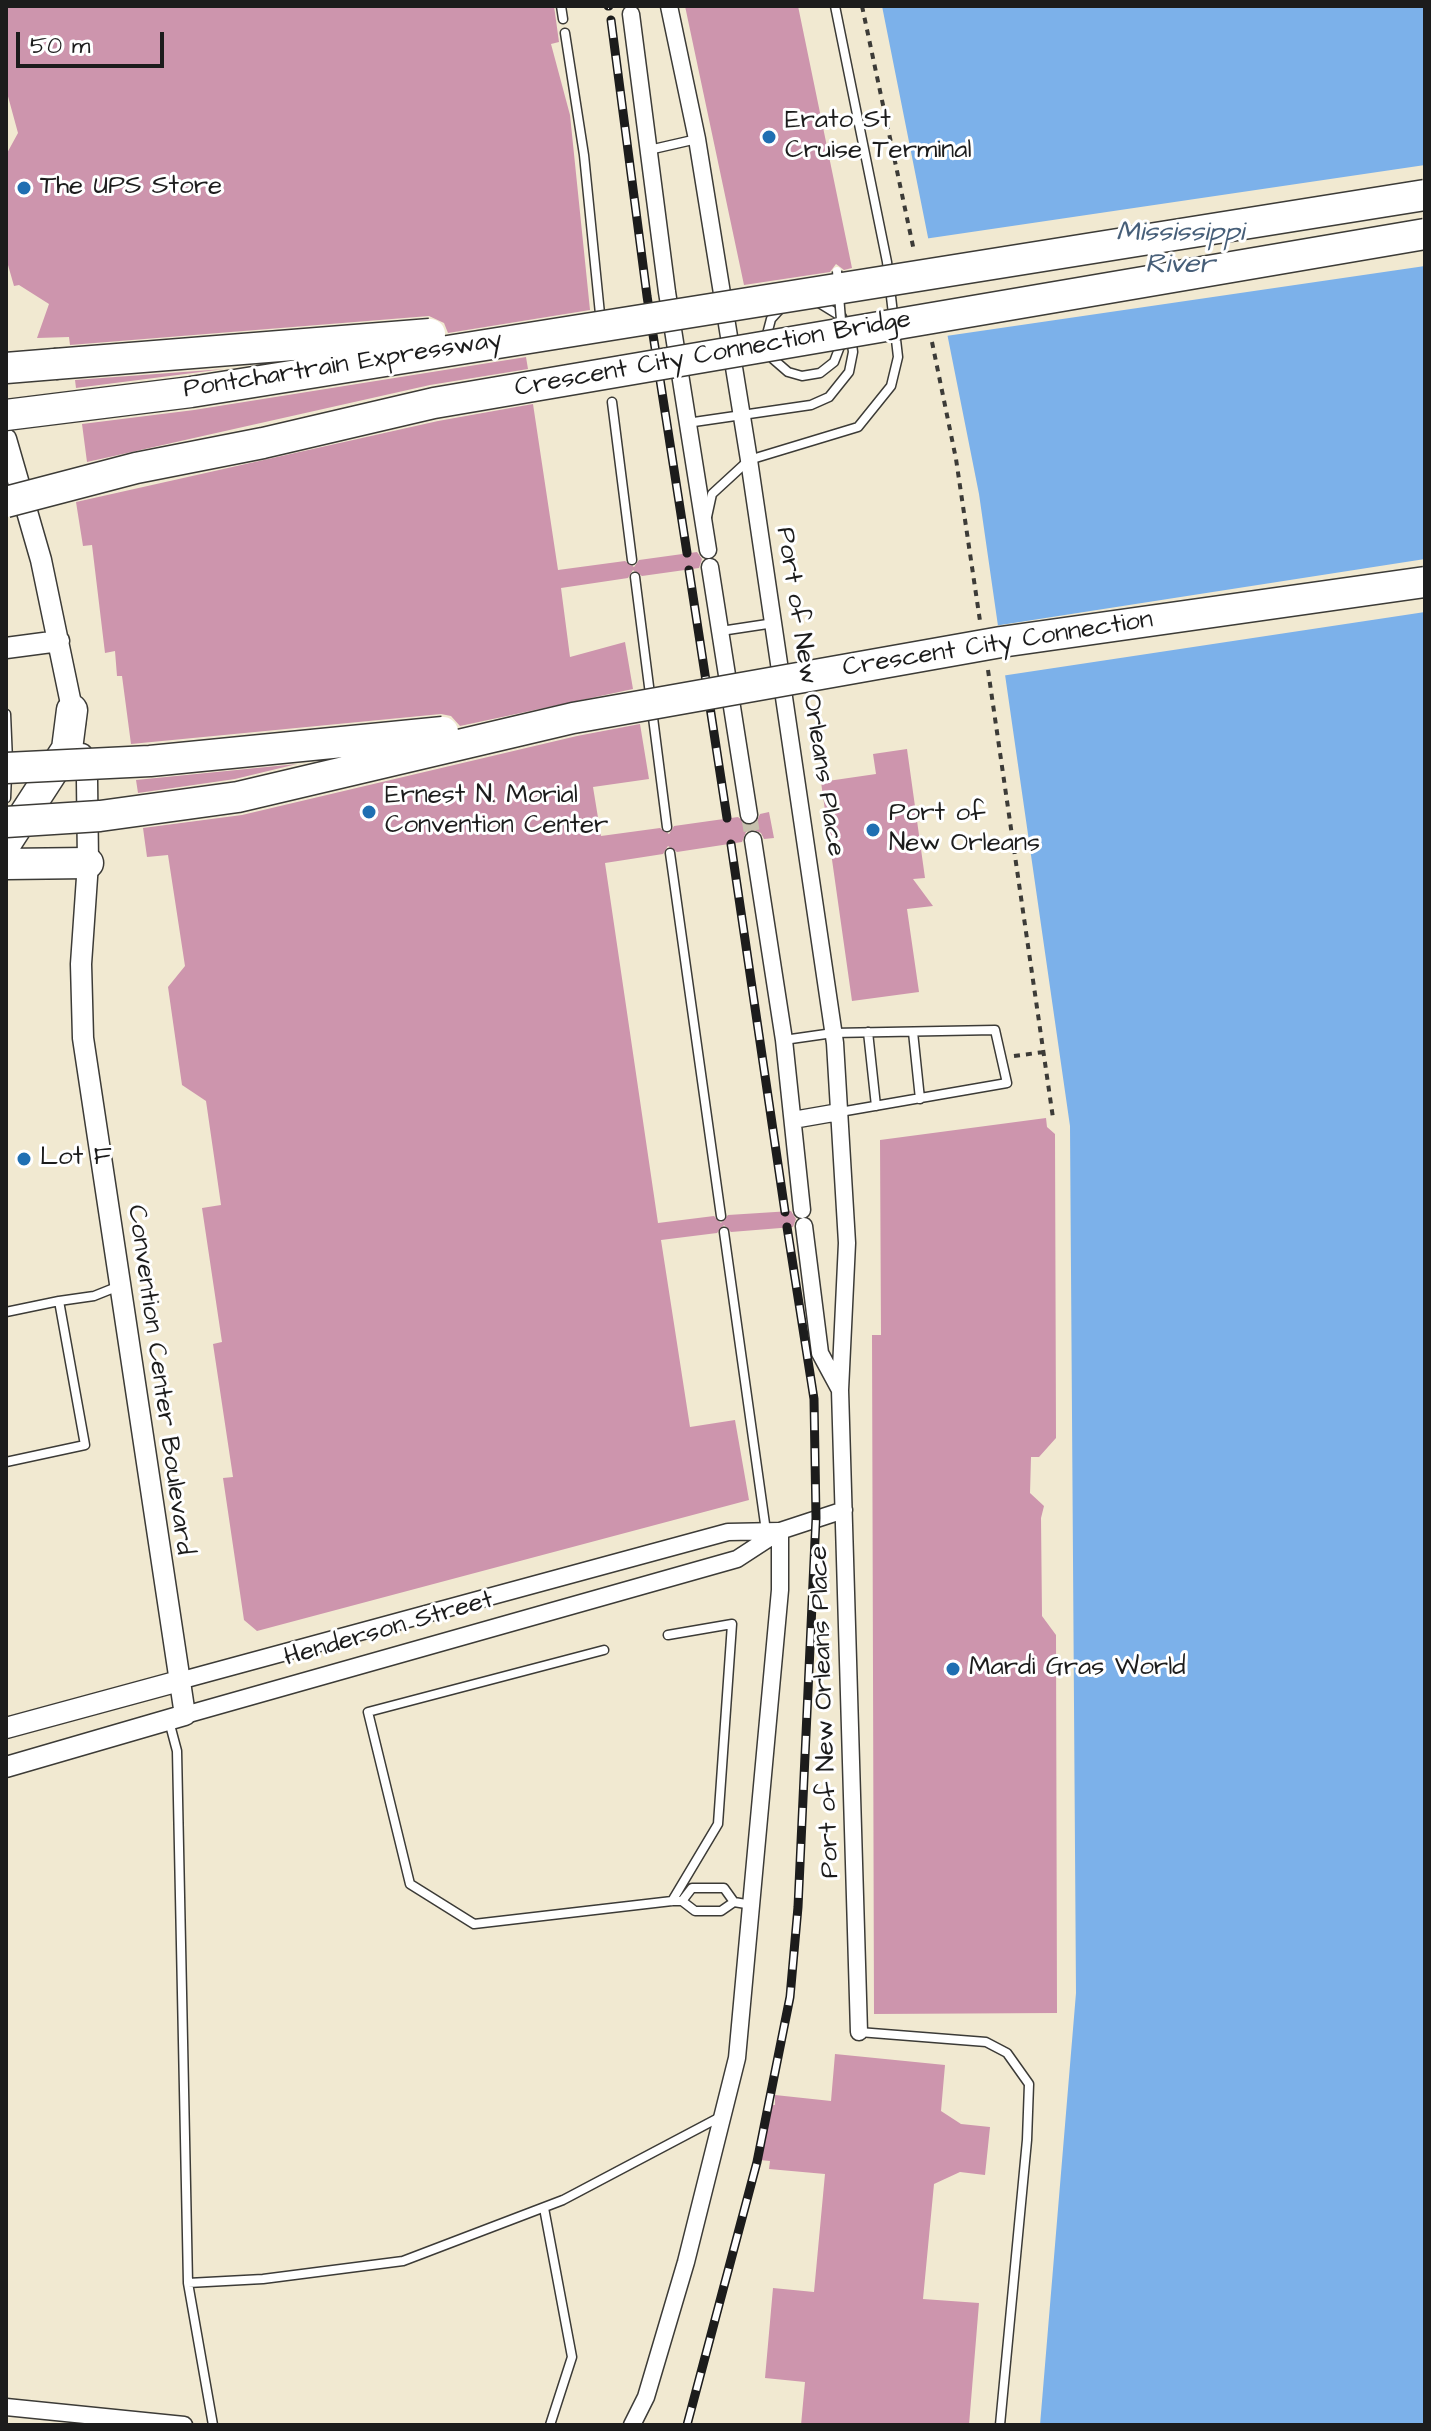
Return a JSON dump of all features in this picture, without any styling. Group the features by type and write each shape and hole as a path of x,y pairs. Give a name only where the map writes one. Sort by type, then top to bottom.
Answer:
{"highway":[{"path":"6,368 679,313 1425,195"},
{"name":"Crescent City Connection Bridge","path":"6,502 136,468 263,443 434,403 1425,234"},
{"name":"Pontchartrain Expressway","path":"6,415 191,392 679,313"},
{"name":"Crescent City Connection","path":"573,718 1001,642 1425,582"},
{"path":"6,843 67,749 72,710"},
{"path":"6,768 275,750 573,718"},
{"path":"6,822 100,816 238,797 573,718"},
{"path":"6,864 88,863"}],"street":[{"name":"Port of New Orleans Place","path":"669,6 733,332 740,415 774,623 833,1033 847,1243 840,1390 859,2032"},
{"path":"631,14 686,423 749,815"},
{"name":"Convention Center Boulevard","path":"6,439 59,641 87,780 88,863 81,964 83,1038 179,1681 177,1717"},
{"path":"6,648 59,641"},
{"name":"Port of New Orleans Place","path":"753,840 784,1040 820,1353 840,1390"},
{"path":"793,1120 839,1112"},
{"name":"Henderson Street","path":"6,1728 728,1532 773,1531 844,1510"},
{"path":"632,2425 646,2397 655,2367 737,2058 780,1590 773,1531"},
{"name":"Henderson Street","path":"6,1767 737,1559 773,1531"},
{"path":"602,1566 611,1594"},
{"path":"6,2407 184,2425"}],"lane":[{"path":"561,6 563,19"},
{"path":"704,529 712,494 749,460 858,427 891,386 898,357 887,262 835,6"},
{"path":"565,33 584,155 600,314"},
{"path":"649,150 697,139"},
{"path":"686,423 811,405 829,397 849,372 853,352 850,327 842,316 835,312 827,307 820,302 803,300 784,306 771,319 766,338 773,359 788,372 809,375 829,367 842,345 842,331 841,320 840,308 839,295 837,271"},
{"path":"744,312 759,285"},
{"path":"612,402 632,560"},
{"path":"635,577 667,827"},
{"path":"721,631 774,623"},
{"path":"6,714 6,798"},
{"path":"670,853 721,1216"},
{"path":"784,1040 833,1033 995,1030 1007,1083 839,1112"},
{"path":"868,1032 876,1106"},
{"path":"913,1032 920,1099"},
{"path":"724,1232 773,1531"},
{"path":"6,1312 94,1296 119,1286"},
{"path":"6,1462 85,1445 59,1301"},
{"path":"668,1635 732,1624 718,1824 677,1901"},
{"path":"604,1650 368,1712 410,1884 474,1924 677,1901 692,1888 724,1888 734,1902"},
{"path":"177,1717 188,2283 213,2425"},
{"path":"677,1901 695,1911 721,1911 734,1902 752,1905"},
{"path":"859,2032 986,2042 1007,2053 1029,2084 1027,2140 1000,2425"},
{"path":"188,2283 263,2279 403,2261 544,2208 723,2115"},
{"path":"544,2208 572,2357 550,2425"}],"path":[{"path":"862,6 915,257"},
{"path":"931,335 956,459 982,630"},
{"path":"986,662 1053,1118"},
{"path":"1001,1057 1044,1052"}],"water":[{"name":"Mississippi River","path":"882,6 1425,6 1425,2425 1040,2425 1076,1993 1070,1126 979,494"}],"pier":[{"path":"1425,165 1425,266 946,336 924,239"},
{"path":"1425,559 1425,612 1001,676 994,626"}],"building":[{"path":"6,6 554,6 559,42 551,44 570,115 590,310 448,333 444,323 429,316 70,345 69,337 37,338 49,304 19,285 14,286 6,258 6,155 18,133 6,89"},
{"name":"Erato St Cruise Terminal","path":"685,6 798,6 852,268 844,270 836,264 830,272 744,285"},
{"path":"526,357 528,369 430,385 87,462 82,424 194,410"},
{"path":"224,369 76,388 75,380"},
{"path":"533,404 558,570 625,561 634,567 639,560 697,552 702,559 699,568 642,576 633,570 628,578 561,588 570,657 625,642 633,689 460,726 451,716 441,714 131,744 122,676 117,676 115,651 105,653 92,545 83,546 76,502 438,421"},
{"path":"640,724 649,779 593,787 601,836 660,828 669,834 674,826 738,817 750,826 756,823 760,814 769,812 774,838 764,839 761,833 752,829 746,832 742,842 677,852 668,846 663,854 605,863 658,1223 714,1216 721,1223 728,1215 791,1211 796,1219 793,1227 731,1232 724,1225 717,1233 661,1240 690,1427 735,1420 749,1500 257,1631 244,1620 223,1478 233,1477 213,1344 222,1342 202,1208 221,1205 206,1101 182,1085 168,987 185,966 168,855 147,857 143,828 242,815"},
{"name":"Port of New Orleans","path":"907,749 925,878 913,879 933,906 907,909 919,992 852,1001 821,782 876,774 873,754"},
{"path":"297,764 235,779 138,793 136,780"},
{"path":"1046,1118 1047,1127 1055,1134 1056,1438 1039,1457 1031,1457 1030,1493 1044,1506 1041,1518 1042,1616 1056,1635 1057,2013 874,2014 872,1335 881,1335 880,1140"},
{"path":"835,2054 945,2065 941,2111 961,2124 990,2127 985,2175 960,2172 934,2184 923,2299 979,2303 969,2425 801,2425 805,2382 765,2378 773,2288 814,2292 825,2174 769,2169 770,2161 760,2160 765,2104 775,2105 775,2095 831,2101"}],"tunnel":[{"path":"749,815 753,840"}],"railway":[{"path":"611,20 647,296 687,553"},
{"path":"689,570 727,818"},
{"path":"731,844 785,1212"},
{"path":"687,2425 757,2162 790,1997 798,1907 816,1518 814,1399 787,1227"}],"place":[{"name":"Erato St Cruise Terminal","path":"769,137"},
{"name":"The UPS Store","path":"24,188"},
{"name":"Ernest N. Morial Convention Center","path":"369,812"},
{"name":"Port of New Orleans","path":"873,830"},
{"name":"Lot F","path":"24,1159"},
{"name":"Mardi Gras World","path":"953,1669"}]}
